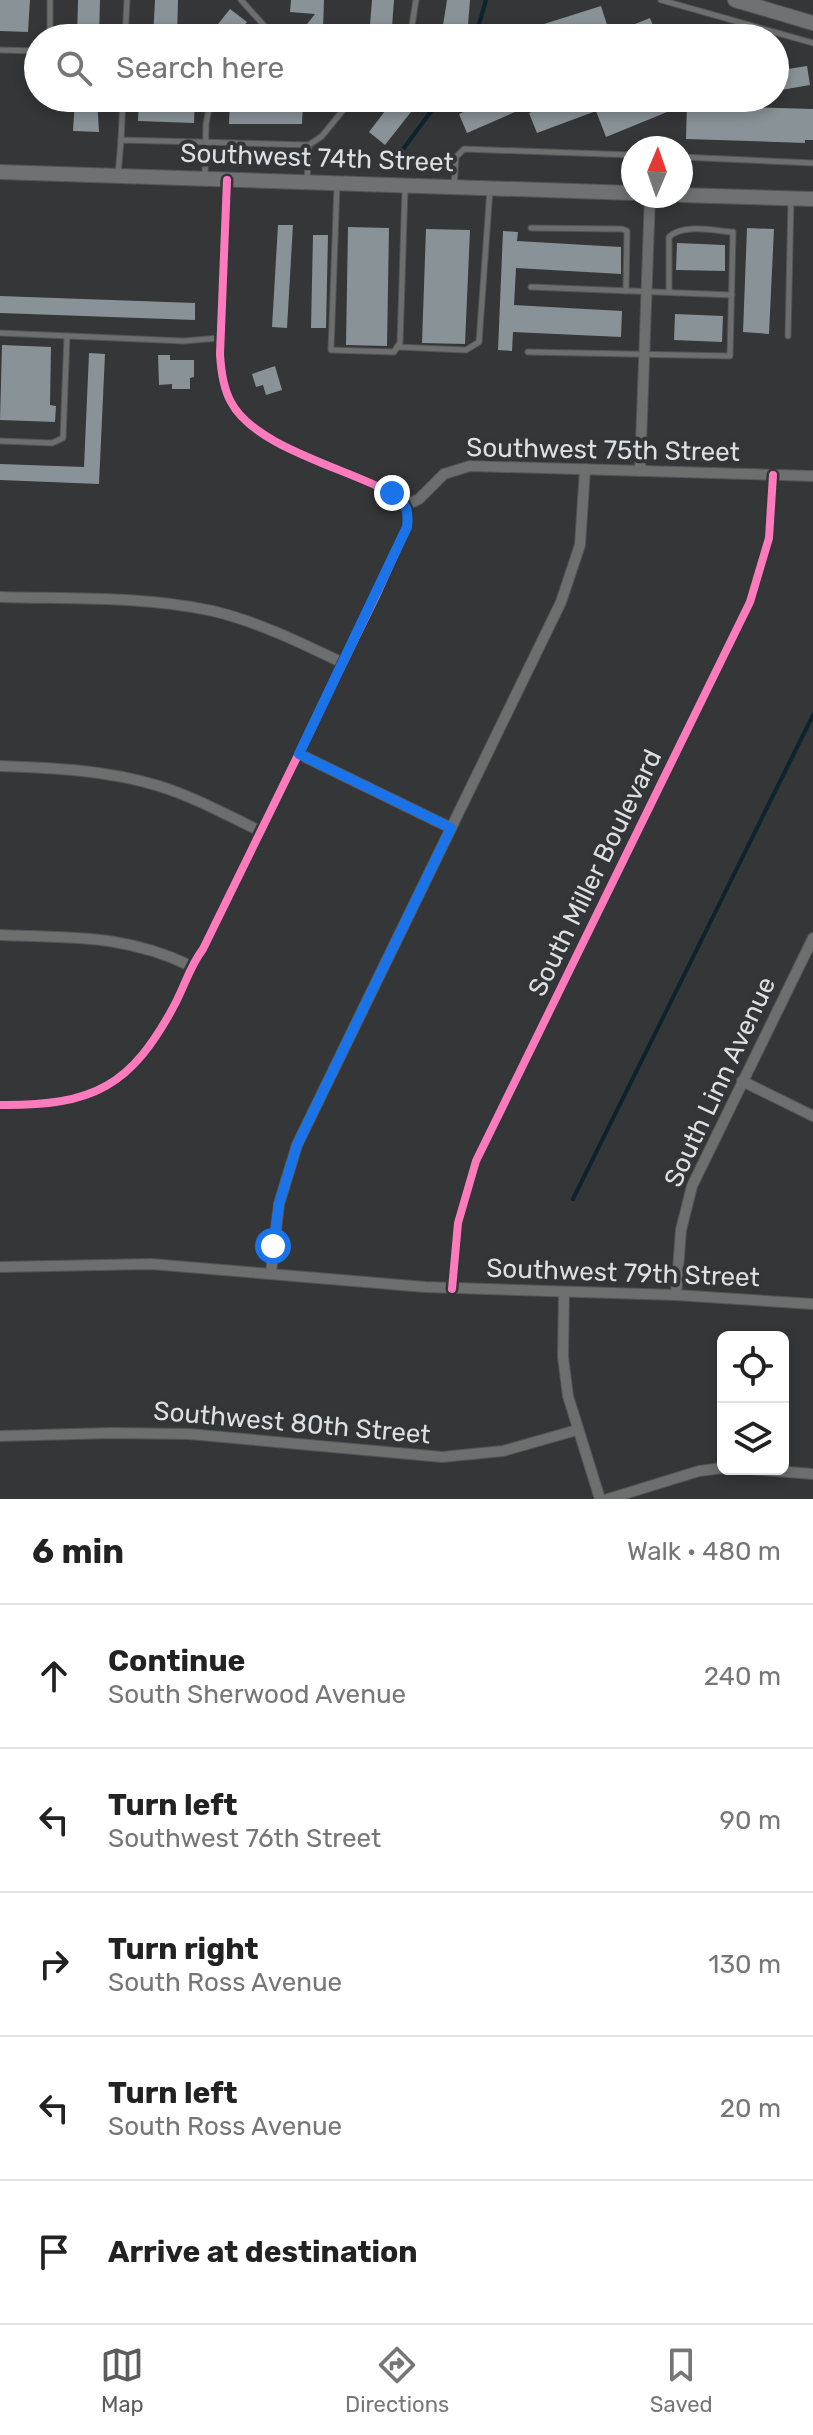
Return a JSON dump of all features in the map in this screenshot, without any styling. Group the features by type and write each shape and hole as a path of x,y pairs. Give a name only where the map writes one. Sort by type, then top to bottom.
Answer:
{"main road":[{"path":"735,0 813,23"},
{"name":"Southwest 74th Street","path":"0,172 621,193"},
{"path":"693,195 813,199"}],"street":[{"path":"0,1105 47,1105 67,1102 96,1091 123,1075 147,1052 159,1035 299,754 407,527 406,505 401,498 271,439 245,422 231,403 220,364 227,180"},
{"path":"640,471 650,208"},
{"name":"Southwest 75th Street","path":"406,505 419,499 435,479 461,468 486,466 813,476"},
{"path":"271,1272 279,1204 297,1145 561,602 580,545 585,469"},
{"name":"South Miller Boulevard","path":"452,1289 458,1223 476,1161 750,602 769,538 773,475"},
{"path":"0,597 131,601 194,608 244,620 343,663"},
{"path":"299,754 451,828"},
{"path":"0,766 69,769 129,779 184,795 260,831"},
{"path":"0,935 129,943 157,950 191,966"},
{"name":"South Linn Avenue","path":"676,1295 687,1198 813,938"},
{"path":"742,1081 813,1116"},
{"name":"Southwest 79th Street","path":"0,1267 151,1264 452,1289 676,1295 813,1304"},
{"path":"564,1292 563,1365 577,1430 600,1499"},
{"name":"Southwest 80th Street","path":"0,1436 189,1434 442,1457 503,1451 577,1430"},
{"path":"608,1499 699,1471 717,1469"},
{"path":"789,1472 813,1474"}],"lane":[{"path":"50,0 50,24"},
{"path":"126,24 127,0"},
{"path":"241,0 263,24"},
{"path":"412,24 416,0"},
{"path":"661,0 746,24"},
{"path":"789,36 813,43"},
{"path":"0,50 24,51"},
{"path":"118,177 122,112"},
{"path":"205,179 208,112"},
{"path":"121,140 309,145 322,136 342,112"},
{"path":"307,182 309,145"},
{"path":"454,186 456,157 464,149 621,155"},
{"path":"693,158 813,163"},
{"path":"337,183 331,350 394,352 400,343 405,185"},
{"path":"397,347 466,350 479,342 490,188"},
{"path":"788,336 791,198"},
{"path":"531,228 627,231 626,291"},
{"path":"528,352 730,356 733,232 687,230 673,233 669,237 669,292"},
{"path":"531,287 732,295"},
{"path":"0,333 184,341 220,338"},
{"path":"0,441 52,443 63,438 67,336"}],"building":[{"path":"0,0 30,0 28,24 24,24 24,32 0,31"},
{"path":"78,0 100,0 99,24 77,24"},
{"path":"155,0 178,0 177,24 154,24"},
{"path":"291,0 324,0 323,24 307,24 315,14 290,12"},
{"path":"372,0 394,0 392,24 370,24"},
{"path":"447,0 470,0 468,24 443,24"},
{"path":"601,6 607,24 544,24"},
{"path":"230,9 247,22 245,24 218,24"},
{"path":"650,18 652,24 635,24"},
{"path":"807,66 810,85 789,89 789,69"},
{"path":"789,108 813,109 813,140 805,140 805,143 693,139 693,136 686,136 687,112 789,112"},
{"path":"74,112 98,112 99,132 73,131"},
{"path":"138,112 194,112 194,123 138,121"},
{"path":"230,112 303,112 302,124 229,124"},
{"path":"384,112 411,112 385,145 369,132"},
{"path":"464,112 515,112 467,133 459,114"},
{"path":"532,112 593,112 537,133 529,113"},
{"path":"596,112 667,112 606,137"},
{"path":"278,225 293,225 287,328 272,327"},
{"path":"348,227 389,228 387,346 346,345"},
{"path":"747,228 774,229 769,334 743,332"},
{"path":"426,229 470,230 465,344 422,343"},
{"path":"503,231 518,232 517,241 621,247 621,274 516,268 514,305 622,311 621,337 513,332 512,351 498,350"},
{"path":"313,235 328,235 326,328 311,328"},
{"path":"677,243 725,245 725,271 676,270"},
{"path":"0,296 195,303 195,320 0,313"},
{"path":"675,314 723,316 722,342 674,340"},
{"path":"2,345 51,347 50,405 56,406 55,422 0,420"},
{"path":"89,353 105,354 99,484 0,480 0,464 84,467"},
{"path":"158,355 170,355 170,360 194,360 190,389 172,389 172,384 159,385"},
{"path":"275,366 282,390 266,395 263,385 256,387 252,374"}],"waterway":[{"path":"479,24 486,0"},
{"path":"392,164 431,112"},
{"path":"573,1199 813,715"}],"cycle path":[{"path":"0,1105 60,1101 106,1086 125,1073 159,1032 203,949 407,527 407,509 401,498 283,446 243,418 231,402 223,379 220,354 227,180"},
{"path":"452,1289 458,1223 476,1161 750,602 769,538 773,475"}],"route":[{"path":"273,1246 279,1204 297,1145 451,828 299,754 407,527 406,505 392,493"}]}
